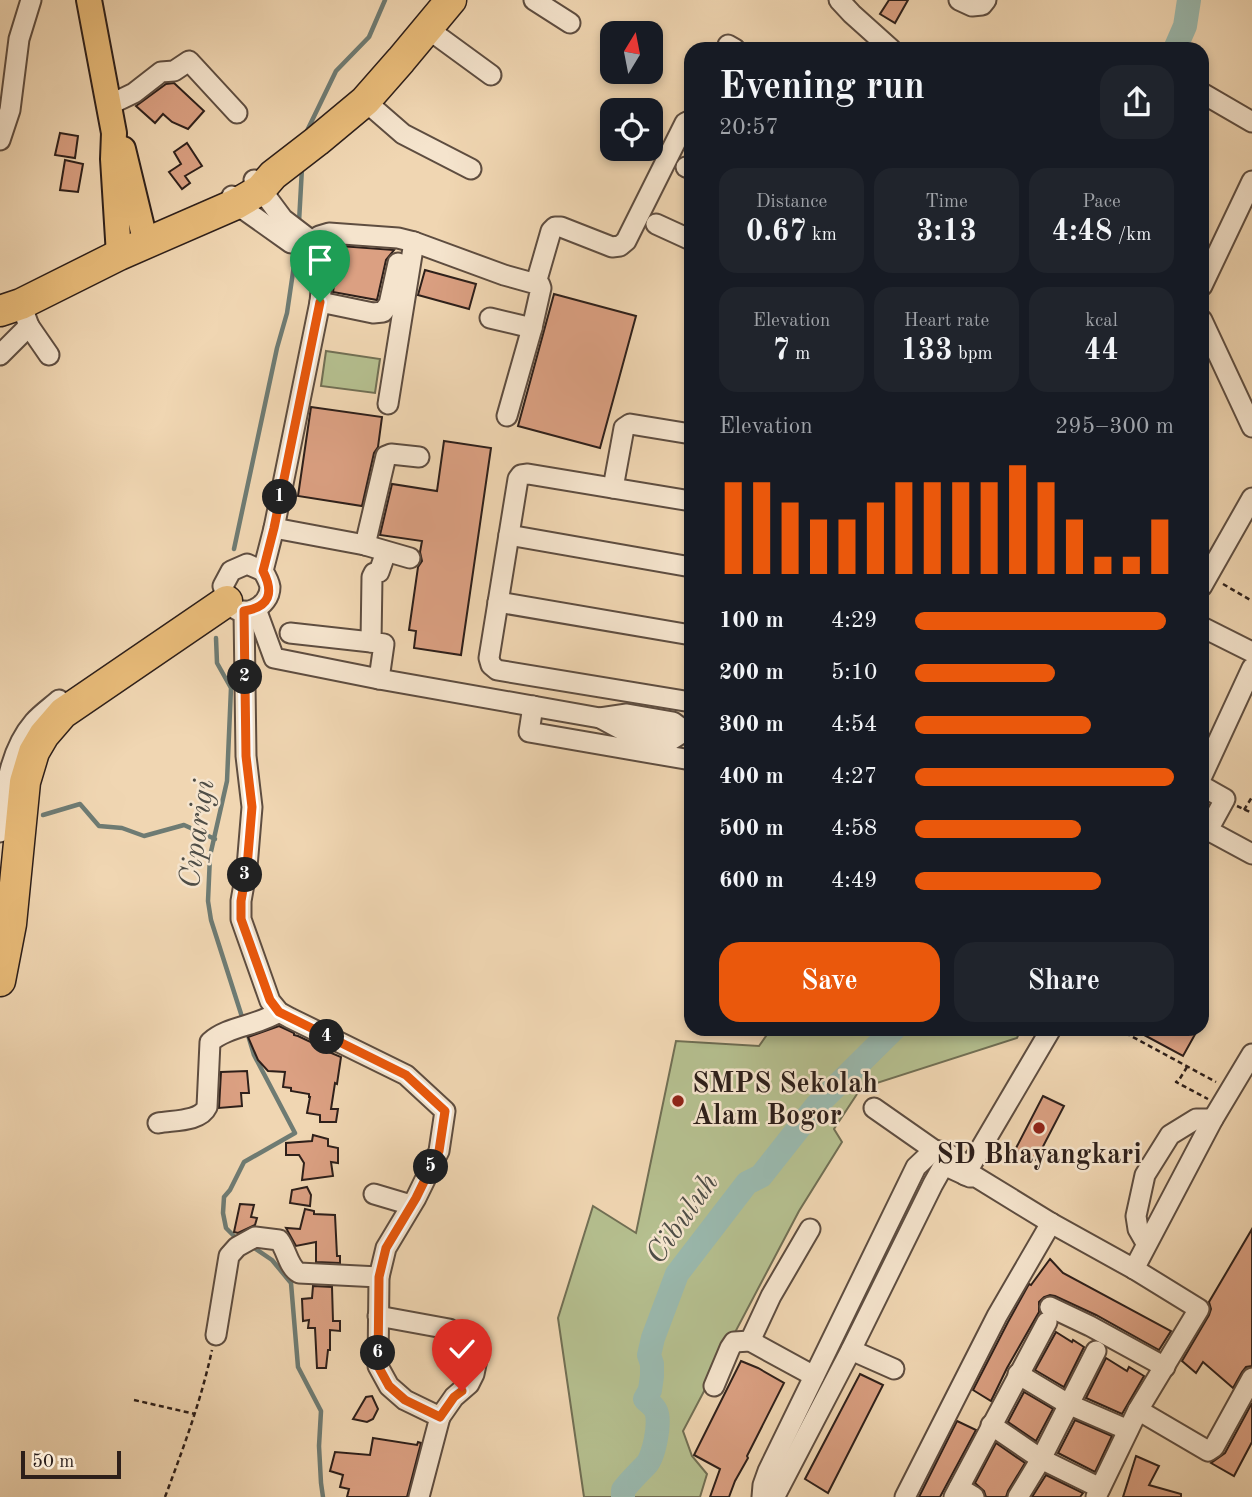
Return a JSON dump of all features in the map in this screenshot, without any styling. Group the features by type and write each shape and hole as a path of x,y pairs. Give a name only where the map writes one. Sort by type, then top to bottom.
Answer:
{"highway":[{"path":"12,311 131,243 257,184 317,142 365,101 451,0"},
{"path":"0,981 11,924 25,782 34,752 44,735 63,713 238,602"}],"main road":[{"path":"89,0 114,133 113,159 131,243"}],"street":[{"path":"534,0 570,23"},
{"path":"960,0 972,6 982,5 986,0"},
{"path":"0,140 10,110 26,1"},
{"path":"853,5 862,22 883,42"},
{"path":"428,29 491,75"},
{"path":"109,104 134,93 161,72 174,71 189,61 237,113"},
{"path":"1209,97 1252,122"},
{"path":"365,101 403,134 471,169"},
{"path":"536,283 551,231 555,227 612,247 620,246 626,241 684,125"},
{"path":"1209,271 1252,181"},
{"path":"257,184 283,219 312,241 323,269 320,302 263,571"},
{"path":"257,184 291,243"},
{"path":"656,224 684,237"},
{"path":"312,241 319,236 341,232 398,238 540,285 532,328 507,416"},
{"path":"388,404 414,242"},
{"path":"320,302 373,313 383,312 389,304 398,263"},
{"path":"0,355 12,311"},
{"path":"12,311 49,355"},
{"path":"490,317 532,328"},
{"path":"1209,335 1252,427"},
{"path":"613,488 624,428 627,425 684,433"},
{"path":"365,545 386,456 391,454 419,457"},
{"path":"684,500 521,475 518,479 489,658 491,665 497,670 684,701"},
{"path":"1209,573 1252,498"},
{"path":"274,528 365,545 410,558"},
{"path":"509,535 684,566"},
{"path":"371,642 372,577 373,573 379,572 386,552"},
{"path":"0,831 13,760 19,744 34,722 61,697 238,602 267,599 270,584 263,571 247,564 230,571 238,602 246,756 252,807 241,919 270,1000 279,1012 406,1075 445,1111 439,1151 420,1202 386,1248 379,1277 378,1315 378,1366 389,1386 405,1400 440,1417"},
{"path":"238,602 274,658 600,718 624,731 671,740 684,733"},
{"path":"498,602 684,634"},
{"path":"1209,630 1252,652"},
{"path":"290,633 384,644 379,679"},
{"path":"1209,761 1252,668"},
{"path":"533,706 529,732 684,760"},
{"path":"1209,790 1225,799 1209,823"},
{"path":"1209,831 1252,854"},
{"path":"158,1123 204,1114 207,1107 210,1042 215,1037 279,1012"},
{"path":"970,1173 1047,1036"},
{"path":"1134,1269 1212,1110 1252,1054"},
{"path":"874,1108 934,1150 946,1152 970,1173 1199,1309 1138,1410 1098,1493 991,1425"},
{"path":"1146,1243 1138,1229 1136,1216 1145,1175 1170,1135 1212,1110"},
{"path":"771,1494 768,1471 916,1167 934,1150"},
{"path":"771,1494 851,1350 942,1168 947,1166 970,1173"},
{"path":"374,1194 420,1202"},
{"path":"905,1497 997,1316 1051,1223"},
{"path":"750,1341 771,1296 810,1229"},
{"path":"216,1335 229,1256 237,1247 255,1237 279,1240 294,1270 299,1273 379,1277"},
{"path":"962,1494 991,1425 1048,1314 1090,1326 1165,1367"},
{"path":"378,1315 449,1329"},
{"path":"714,1386 734,1342 750,1341 814,1376"},
{"path":"419,1497 440,1417 454,1397 469,1384 479,1350"},
{"path":"851,1350 894,1369"},
{"path":"1018,1497 1041,1459 1096,1351"},
{"path":"1018,1374 1068,1404 1128,1430"},
{"path":"1138,1410 1208,1451 1214,1447 1252,1378"}],"path":[{"path":"1209,582 1252,601"},
{"path":"1252,797 1245,808 1252,809"},
{"path":"1131,1036 1219,1084"},
{"path":"1187,1067 1176,1082 1212,1110"},
{"path":"165,1497 205,1383 216,1335"},
{"path":"134,1400 195,1414"}],"green space":[{"path":"326,351 380,359 375,393 321,386"},
{"path":"766,1036 1018,1036 861,1088 834,1129 842,1142 799,1211 683,1431 692,1456 707,1474 700,1497 584,1497 558,1318 593,1206 636,1233 676,1041 759,1046"}],"building":[{"path":"889,0 908,0 895,23 880,14"},
{"path":"174,83 204,111 188,129 172,122 163,114 155,123 136,106 166,84"},
{"path":"60,133 78,136 75,158 55,155"},
{"path":"187,143 202,166 185,176 190,183 182,189 169,172 181,164 174,152"},
{"path":"65,160 83,164 78,192 60,190"},
{"path":"340,246 394,250 386,260 377,300 333,292"},
{"path":"425,270 476,284 469,309 418,295"},
{"path":"554,294 636,316 600,448 518,426"},
{"path":"311,407 382,417 378,447 374,453 362,506 298,496"},
{"path":"444,441 491,448 461,655 414,648 416,631 409,630 418,567 422,561 422,541 380,535 392,484 437,491"},
{"path":"279,1026 341,1057 331,1109 338,1109 336,1122 320,1122 320,1115 307,1113 309,1094 283,1087 285,1072 268,1071 258,1060 248,1037"},
{"path":"1146,1036 1194,1036 1183,1056"},
{"path":"247,1071 249,1093 241,1093 242,1106 219,1108 221,1072"},
{"name":"SD Bhayangkari","path":"1043,1096 1064,1106 1036,1160 1015,1150"},
{"path":"313,1135 328,1139 328,1146 338,1148 338,1163 331,1162 333,1176 302,1180 304,1163 299,1155 286,1155 286,1143 312,1141"},
{"path":"307,1187 311,1195 310,1206 290,1203 292,1190"},
{"path":"240,1204 254,1205 251,1217 257,1218 255,1225 238,1233 234,1232"},
{"path":"305,1209 314,1211 314,1214 335,1215 337,1256 340,1256 340,1263 316,1262 316,1242 296,1246 286,1228 300,1229"},
{"path":"1252,1229 1252,1366 1246,1367 1233,1388 1203,1362 1196,1373 1182,1361 1209,1315 1209,1302"},
{"path":"1050,1259 1063,1273 1171,1331 1159,1350 1055,1296 1044,1297 1039,1302 1039,1312 991,1401 973,1390 1029,1284 1031,1285"},
{"path":"313,1286 332,1287 333,1321 340,1321 340,1331 330,1330 326,1368 317,1368 315,1328 308,1328 309,1320 303,1321 302,1299 312,1298"},
{"path":"1056,1332 1084,1347 1064,1387 1035,1370"},
{"path":"1106,1358 1127,1371 1129,1367 1144,1376 1122,1414 1086,1398"},
{"path":"741,1361 784,1383 729,1497 710,1497 720,1469 694,1455"},
{"path":"860,1374 883,1385 828,1493 805,1479"},
{"path":"1024,1392 1053,1409 1036,1441 1008,1422"},
{"path":"372,1396 378,1409 373,1419 367,1422 353,1419 366,1397"},
{"path":"1252,1403 1252,1442 1234,1476 1211,1463 1225,1453"},
{"path":"1075,1420 1112,1436 1095,1472 1058,1453"},
{"path":"957,1421 976,1430 940,1497 919,1497"},
{"path":"373,1438 417,1445 418,1442 421,1443 407,1497 347,1497 349,1489 340,1487 343,1475 330,1471 335,1452 370,1455"},
{"path":"996,1443 1025,1463 1006,1497 986,1497 984,1491 975,1483"},
{"path":"1136,1456 1159,1466 1149,1485 1181,1494 1181,1497 1123,1497"},
{"path":"1046,1475 1083,1493 1080,1497 1032,1497"}],"waterway":[{"name":"Ciparigi","path":"305,135 336,71 369,37 385,0"},
{"path":"1178,42 1185,26 1189,0"},
{"name":"Ciparigi","path":"299,222 302,168"},
{"name":"Ciparigi","path":"234,549 287,313 297,245"},
{"name":"Ciparigi","path":"216,638 217,663 231,688 227,781 210,856 208,901 211,920 243,1020"},
{"path":"43,815 80,804 99,826 122,828 144,836 184,825 215,839"},
{"name":"Ciparigi","path":"239,1240 226,1228 224,1197 244,1162 295,1133 254,1055 248,1035"},
{"name":"Cibuluh","path":"623,1497 623,1490 649,1461 654,1447 657,1416 654,1408 645,1399 650,1390 652,1376 649,1355 677,1274 747,1183 761,1176 817,1105 887,1036"},
{"name":"Ciparigi","path":"250,1245 272,1260 291,1283 298,1367 321,1411 319,1446 323,1497"}],"place":[{"name":"SMPS Sekolah Alam Bogor","path":"678,1101"},
{"name":"SD Bhayangkari","path":"1039,1128"}],"route":[{"path":"320,302 263,571 270,584 267,599 256,609 244,611 246,756 252,807 241,919 270,1000 279,1012 406,1075 445,1111 439,1151 416,1198 386,1248 379,1277 378,1366 389,1386 405,1400 440,1417 454,1397 462,1391"}]}
